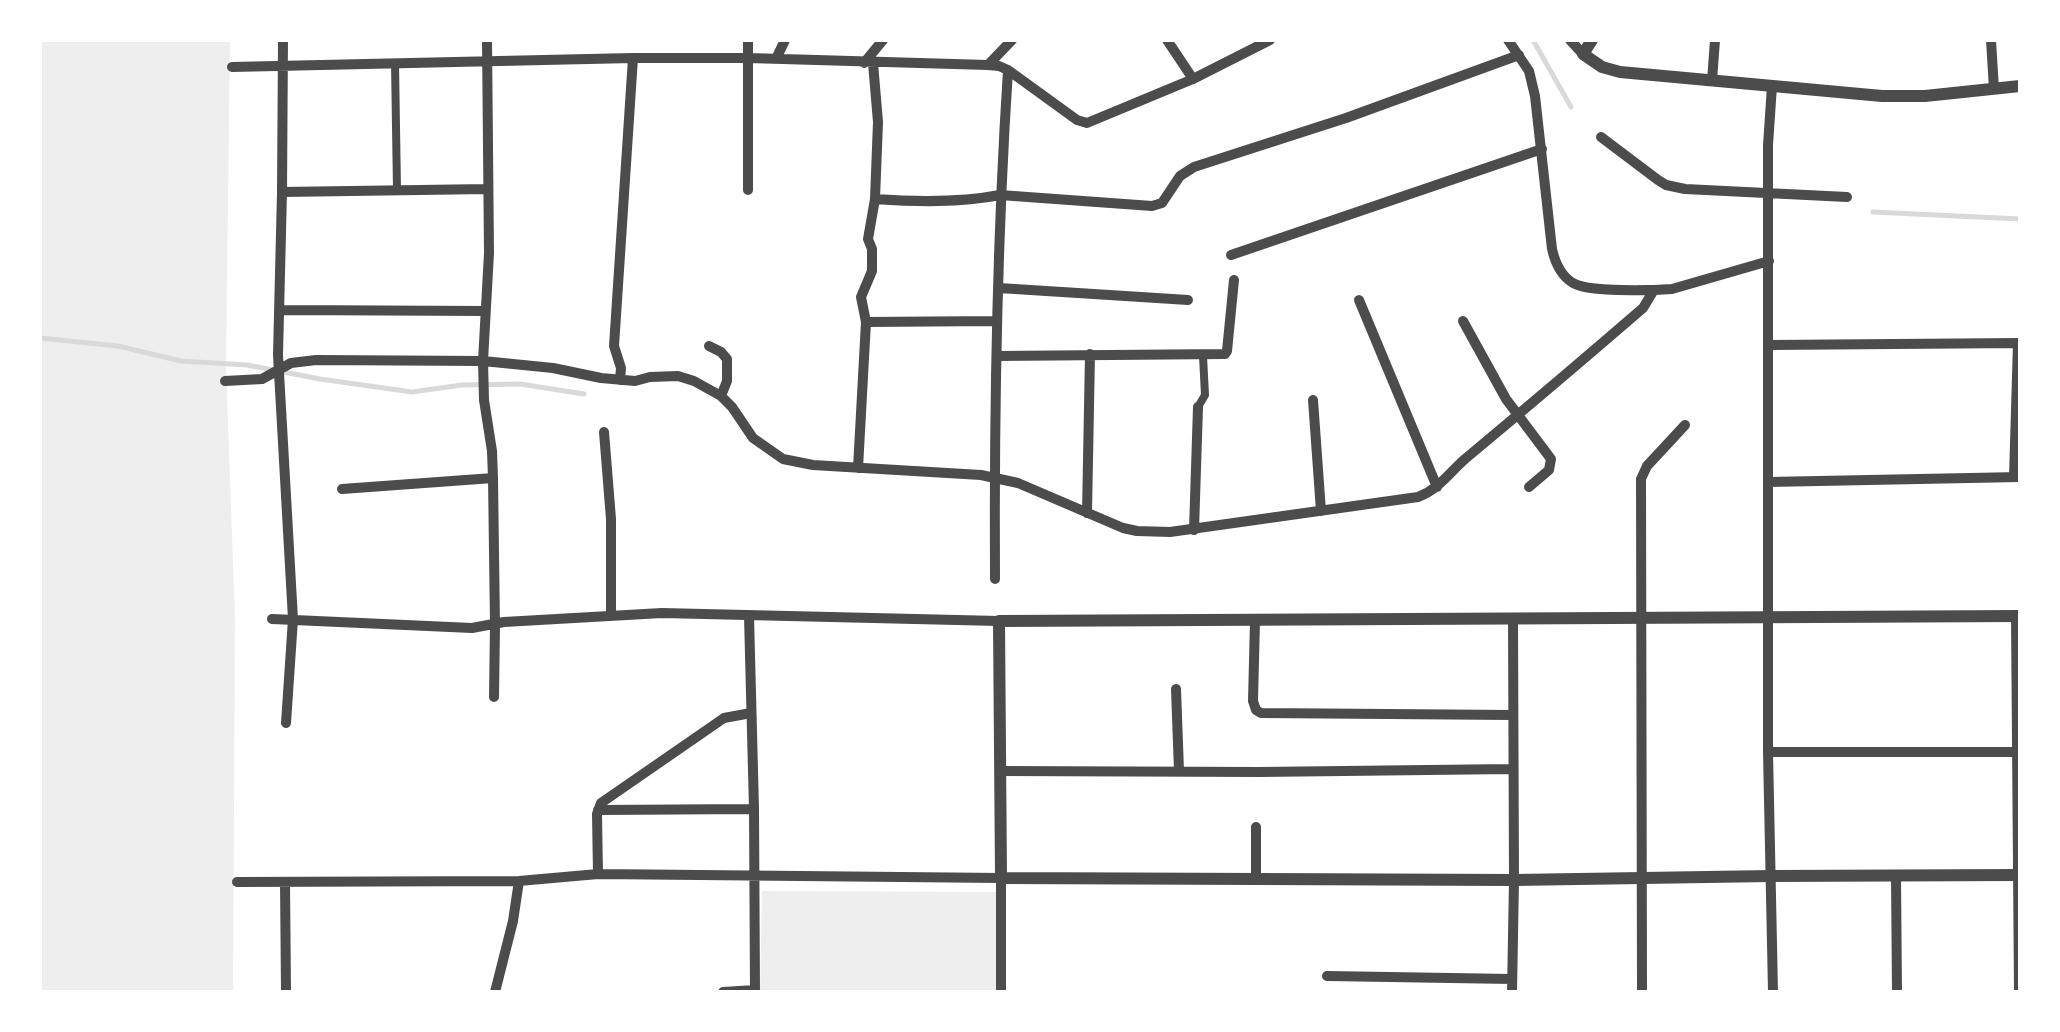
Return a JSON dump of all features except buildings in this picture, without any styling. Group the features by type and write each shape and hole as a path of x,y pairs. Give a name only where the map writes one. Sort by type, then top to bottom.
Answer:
{"street":[{"path":"283,40 279,370 293,619 286,724"},
{"path":"487,40 489,253 483,362 493,478 494,696"},
{"path":"748,40 748,190"},
{"path":"776,59 785,40"},
{"path":"858,468 866,322 861,298 872,270 868,239 878,122 869,63 883,40"},
{"path":"988,64 1012,40"},
{"path":"1167,40 1193,79"},
{"path":"232,67 634,58 988,64 1008,70 1087,123 1193,79 1270,40"},
{"path":"1508,40 1529,72 1532,84 1552,250 1564,275 1583,286 1654,290 1769,261"},
{"path":"1570,40 1602,67 1620,72 1882,96 1925,96 2020,86"},
{"path":"1582,54 1592,40"},
{"path":"1712,81 1715,40"},
{"path":"1991,40 1994,89"},
{"path":"874,199 920,202 1000,194 1152,206 1162,203 1180,176 1194,167 1346,118 1519,55"},
{"path":"620,380 622,368 614,346 634,58"},
{"path":"395,62 397,190"},
{"path":"995,580 1000,194 1008,70"},
{"path":"1772,86 1768,145 1768,752 1773,992"},
{"path":"1600,136 1666,185 1846,197"},
{"path":"1232,255 1542,149"},
{"path":"282,192 488,189"},
{"path":"997,356 1221,356 1228,351 1234,280"},
{"path":"999,288 1188,300"},
{"path":"225,381 262,379 291,363 316,360 483,362 636,381 678,376 722,396 754,438 783,460 813,466 995,478 1018,483 1123,528 1170,532 1418,497 1437,487 1462,461 1643,308 1654,290"},
{"path":"1359,300 1437,487"},
{"path":"280,310 485,312"},
{"path":"866,322 997,321"},
{"path":"1463,321 1518,416 1552,460 1549,470 1529,487"},
{"path":"1768,482 2017,477 2019,342 1770,345"},
{"path":"710,346 728,359 722,396"},
{"path":"1088,512 1090,354"},
{"path":"1194,530 1198,406 1205,395 1204,356"},
{"path":"1313,400 1321,511"},
{"path":"1642,992 1641,479 1647,466 1685,425"},
{"path":"604,432 611,519 611,615"},
{"path":"342,489 493,478"},
{"path":"272,619 472,628 611,615 706,614 999,621 2018,616 2019,992"},
{"path":"722,992 755,991 749,616"},
{"path":"1512,992 1513,618"},
{"path":"999,621 1001,992"},
{"path":"1255,621 1253,701 1261,713 1512,716"},
{"path":"1176,689 1180,771"},
{"path":"598,874 601,804 724,718 751,713"},
{"path":"1768,752 2016,752"},
{"path":"1000,771 1512,769"},
{"path":"598,810 754,809"},
{"path":"1256,826 1256,880"},
{"path":"237,882 518,881 598,874 1256,880 2019,875"},
{"path":"1896,876 1897,992"},
{"path":"495,992 513,921 518,881"},
{"path":"285,882 286,992"},
{"path":"1327,976 1512,979"}],"shaded area":[{"path":"40,40 230,40 226,366 235,618 233,992 40,992"},
{"path":"762,891 998,892 996,992 760,992"}],"waterway":[{"path":"1533,40 1571,107"},
{"path":"1873,212 2020,219"},
{"path":"40,338 118,346 181,361 247,365 412,392 462,385 520,384 584,394"}]}
